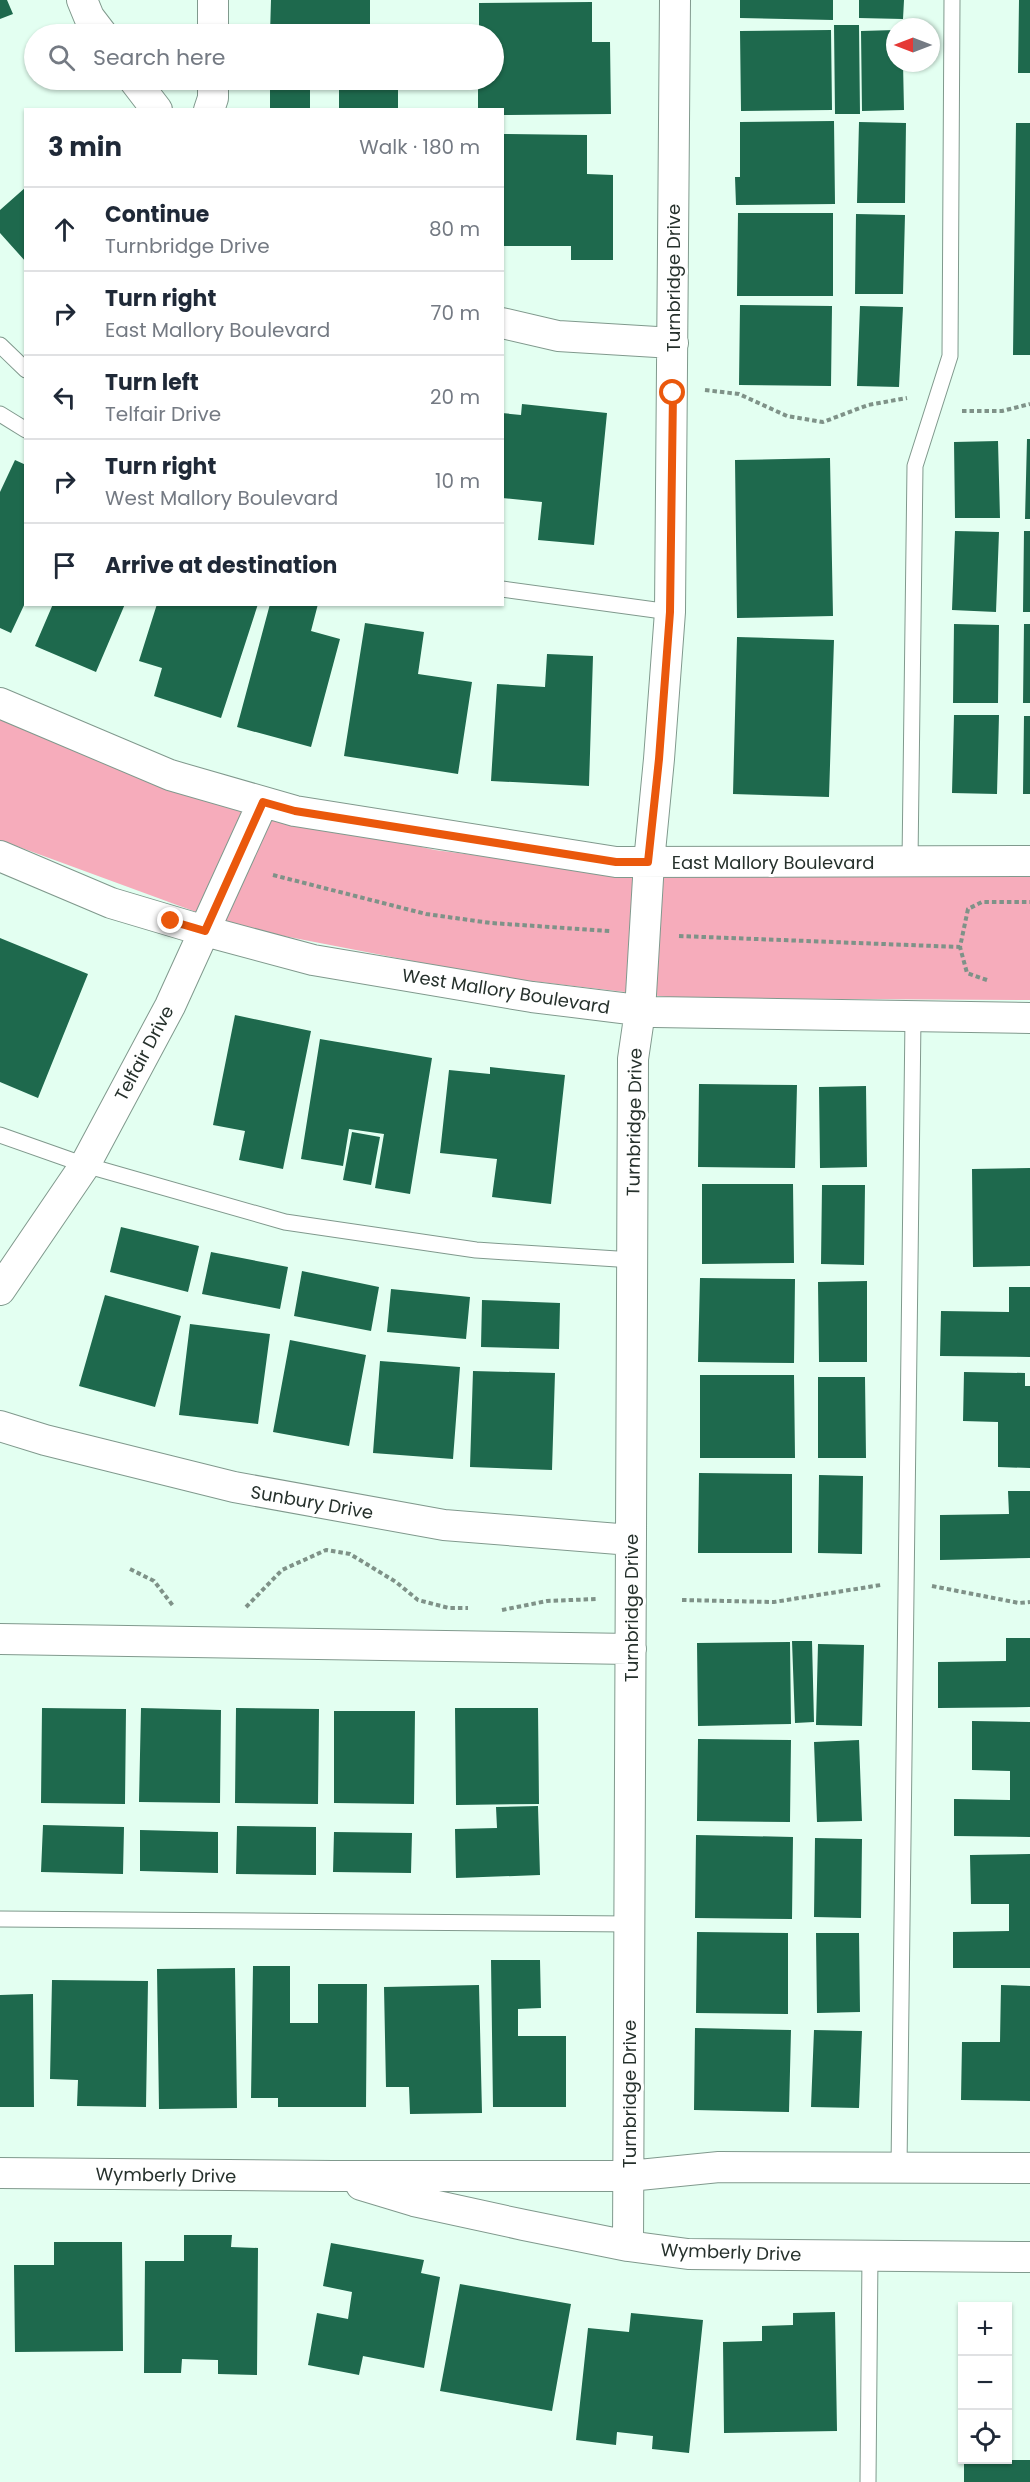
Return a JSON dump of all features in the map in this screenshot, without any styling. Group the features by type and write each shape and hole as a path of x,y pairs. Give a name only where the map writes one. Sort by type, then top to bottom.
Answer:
{"street":[{"path":"82,0 94,24"},
{"path":"213,0 213,24"},
{"name":"Turnbridge Drive","path":"628,2246 633,1059 640,1011 648,862 659,759 670,612 675,0"},
{"path":"142,90 155,108"},
{"path":"210,108 213,90"},
{"path":"504,323 558,336 673,343"},
{"name":"East Mallory Boulevard","path":"0,703 170,776 295,811 616,862 1030,861"},
{"name":"Telfair Drive","path":"0,1290 85,1165 170,1006 263,802"},
{"name":"West Mallory Boulevard","path":"0,856 111,903 313,960 532,997 640,1011 914,1018 1030,1018"},
{"name":"Sunbury Drive","path":"0,1426 45,1440 234,1487 444,1525 631,1540"},
{"path":"0,1639 631,1649"},
{"name":"Wymberly Drive","path":"0,2173 629,2176 719,2167 1030,2168"},
{"name":"Wymberly Drive","path":"333,2176 414,2201 628,2246 688,2254 1030,2257"}],"lane":[{"path":"910,861 915,466 950,356 952,0"},
{"path":"0,345 24,368"},
{"path":"0,414 24,429"},
{"path":"504,589 670,612"},
{"path":"899,2168 914,1018"},
{"path":"0,1135 85,1165 285,1222 476,1251 633,1260"},
{"path":"0,1919 630,1924"},
{"path":"868,2482 870,2256"}],"path":[{"path":"702,389 739,394 787,416 824,422 868,405 913,397"},
{"path":"952,410 1002,411 1030,404"},
{"path":"273,875 426,914 492,923 617,931"},
{"path":"989,981 967,974 960,947 968,909 982,902 1030,902"},
{"path":"676,936 960,947"},
{"path":"240,1613 282,1570 326,1550 350,1554 396,1582 418,1600 449,1608 470,1609"},
{"path":"130,1569 154,1581 180,1614"},
{"path":"682,1600 774,1602 906,1581 1019,1603 1030,1602"},
{"path":"491,1610 547,1601 597,1598"}],"shaded area":[{"path":"0,715 200,798 435,850 635,876 1030,876 1030,1000 676,998 490,976 237,927 0,840"}],"building":[{"path":"0,0 7,0 13,14 0,19"},
{"path":"271,0 370,0 370,24 270,24"},
{"path":"740,0 833,0 833,20 740,18"},
{"path":"859,0 904,0 903,18 859,18"},
{"path":"1019,0 1030,0 1030,73 1018,73"},
{"path":"592,2 592,42 610,42 611,114 504,115 504,108 478,108 478,90 504,90 504,24 479,24 479,3"},
{"path":"834,25 859,25 860,114 835,114"},
{"path":"831,30 832,110 741,111 740,31"},
{"path":"886,30 886,72 903,72 904,110 862,111 861,31"},
{"path":"270,90 310,90 310,108 270,108"},
{"path":"339,90 398,90 398,108 339,108"},
{"path":"834,121 835,204 736,205 735,177 740,177 740,122"},
{"path":"859,122 906,123 905,203 857,203"},
{"path":"1016,123 1030,123 1030,355 1013,355"},
{"path":"504,134 587,135 587,174 613,175 613,260 571,260 571,246 504,246"},
{"path":"24,189 24,260 0,233 0,210"},
{"path":"738,213 833,213 833,296 737,296"},
{"path":"856,214 905,215 903,294 855,294"},
{"path":"740,305 832,306 831,386 739,385"},
{"path":"860,306 903,307 899,387 857,386"},
{"path":"522,404 607,413 594,545 538,540 542,502 504,498 504,413 521,415"},
{"path":"1027,439 1030,439 1030,519 1025,519"},
{"path":"998,441 1000,518 955,518 954,442"},
{"path":"830,458 833,616 737,618 735,460"},
{"path":"15,460 24,464 24,605 11,633 0,628 0,492"},
{"path":"955,531 999,532 996,612 952,610"},
{"path":"1024,531 1030,531 1030,612 1023,612"},
{"path":"52,606 124,606 96,672 35,646"},
{"path":"156,606 257,606 221,718 154,696 162,668 139,661"},
{"path":"269,606 317,606 311,631 340,639 311,747 237,727"},
{"path":"365,623 424,632 418,674 472,682 458,774 344,756"},
{"path":"954,624 999,625 998,703 953,703"},
{"path":"1024,624 1030,624 1030,703 1023,703"},
{"path":"737,637 834,640 829,797 733,794"},
{"path":"547,654 593,656 589,786 491,781 497,684 545,687"},
{"path":"954,715 999,715 997,794 952,793"},
{"path":"1024,716 1030,716 1030,794 1023,794"},
{"path":"0,938 88,974 38,1098 0,1082"},
{"path":"235,1015 311,1031 283,1169 239,1160 245,1131 213,1125"},
{"path":"320,1039 432,1058 410,1194 375,1188 384,1134 349,1129 343,1166 301,1159"},
{"path":"490,1067 565,1075 551,1204 492,1197 497,1159 440,1153 449,1070 490,1074"},
{"path":"699,1084 797,1085 795,1168 698,1167"},
{"path":"866,1086 867,1167 820,1168 819,1087"},
{"path":"352,1132 380,1137 371,1185 343,1180"},
{"path":"1030,1168 1030,1266 973,1267 972,1169"},
{"path":"702,1184 793,1184 794,1263 702,1264"},
{"path":"822,1185 865,1185 864,1265 821,1264"},
{"path":"121,1227 199,1246 188,1292 110,1272"},
{"path":"211,1252 288,1267 280,1309 202,1294"},
{"path":"302,1271 379,1287 371,1331 294,1316"},
{"path":"700,1278 795,1279 794,1363 698,1362"},
{"path":"867,1281 867,1362 819,1362 818,1282"},
{"path":"1009,1287 1030,1287 1030,1357 940,1356 941,1311 1009,1312"},
{"path":"391,1289 470,1297 466,1339 387,1332"},
{"path":"105,1295 181,1316 155,1407 79,1386"},
{"path":"482,1300 560,1303 559,1349 481,1347"},
{"path":"190,1324 270,1334 258,1424 179,1415"},
{"path":"290,1340 366,1355 349,1446 273,1432"},
{"path":"380,1361 460,1367 453,1459 373,1453"},
{"path":"473,1371 555,1373 552,1470 470,1467"},
{"path":"964,1372 1025,1373 1025,1386 1030,1386 1030,1468 998,1467 998,1422 963,1421"},
{"path":"700,1375 794,1375 795,1458 700,1458"},
{"path":"818,1377 865,1377 866,1458 818,1458"},
{"path":"699,1473 792,1474 792,1553 698,1553"},
{"path":"819,1475 863,1476 862,1554 818,1553"},
{"path":"1008,1491 1030,1491 1030,1558 940,1560 940,1515 1009,1514"},
{"path":"1006,1638 1030,1638 1030,1707 938,1708 938,1662 1006,1661"},
{"path":"792,1641 812,1641 814,1722 795,1723"},
{"path":"790,1642 791,1724 698,1726 697,1643"},
{"path":"818,1644 864,1645 862,1726 816,1725"},
{"path":"42,1708 126,1709 125,1804 41,1803"},
{"path":"141,1708 221,1710 220,1803 139,1802"},
{"path":"236,1708 319,1709 318,1804 235,1803"},
{"path":"455,1708 538,1708 539,1804 456,1805"},
{"path":"334,1711 415,1711 414,1804 334,1803"},
{"path":"972,1721 1030,1722 1030,1837 954,1836 954,1799 1010,1800 1010,1771 972,1770"},
{"path":"698,1739 791,1740 790,1822 697,1821"},
{"path":"859,1740 862,1821 817,1822 814,1742"},
{"path":"538,1806 540,1875 456,1878 455,1829 497,1828 496,1807"},
{"path":"43,1825 124,1827 123,1874 41,1872"},
{"path":"237,1826 316,1827 316,1875 236,1874"},
{"path":"140,1830 218,1832 218,1873 140,1871"},
{"path":"334,1832 412,1833 411,1873 333,1872"},
{"path":"696,1835 793,1837 792,1919 695,1918"},
{"path":"815,1838 862,1839 861,1918 814,1917"},
{"path":"1030,1854 1030,1968 953,1968 953,1932 1009,1931 1009,1904 971,1904 970,1855"},
{"path":"697,1932 788,1933 788,2014 696,2013"},
{"path":"816,1933 859,1933 860,2012 817,2013"},
{"path":"491,1960 540,1960 541,2008 518,2009 518,2036 566,2036 566,2107 493,2107"},
{"path":"253,1966 290,1966 290,2023 318,2023 318,1984 367,1984 366,2107 278,2107 278,2098 251,2098"},
{"path":"235,1968 237,2108 159,2109 157,1969"},
{"path":"52,1980 148,1981 146,2107 77,2106 78,2080 50,2079"},
{"path":"479,1985 482,2113 410,2114 409,2087 386,2087 384,1987"},
{"path":"1001,1985 1030,1986 1030,2101 961,2100 962,2042 1000,2042"},
{"path":"33,1994 34,2107 0,2107 0,1995"},
{"path":"695,2028 791,2030 789,2112 694,2110"},
{"path":"814,2030 862,2031 859,2108 811,2107"},
{"path":"184,2235 232,2235 231,2247 258,2248 257,2375 218,2374 218,2360 182,2359 181,2373 144,2373 145,2261 184,2261"},
{"path":"54,2242 122,2242 123,2351 15,2352 14,2265 54,2265"},
{"path":"331,2243 424,2260 421,2273 440,2277 424,2368 363,2356 359,2375 308,2365 317,2313 348,2319 352,2292 323,2286"},
{"path":"460,2284 571,2304 552,2411 440,2391"},
{"path":"835,2312 837,2431 724,2433 723,2342 762,2341 762,2326 793,2325 793,2313"},
{"path":"631,2313 703,2320 689,2453 652,2449 653,2436 617,2432 616,2445 576,2440 588,2328 629,2332"},
{"path":"1012,2460 1030,2460 1030,2482 964,2482 964,2464 1012,2464"}],"route":[{"path":"171,921 205,931 263,802 295,811 616,862 648,862 659,759 670,612 673,393"}]}
